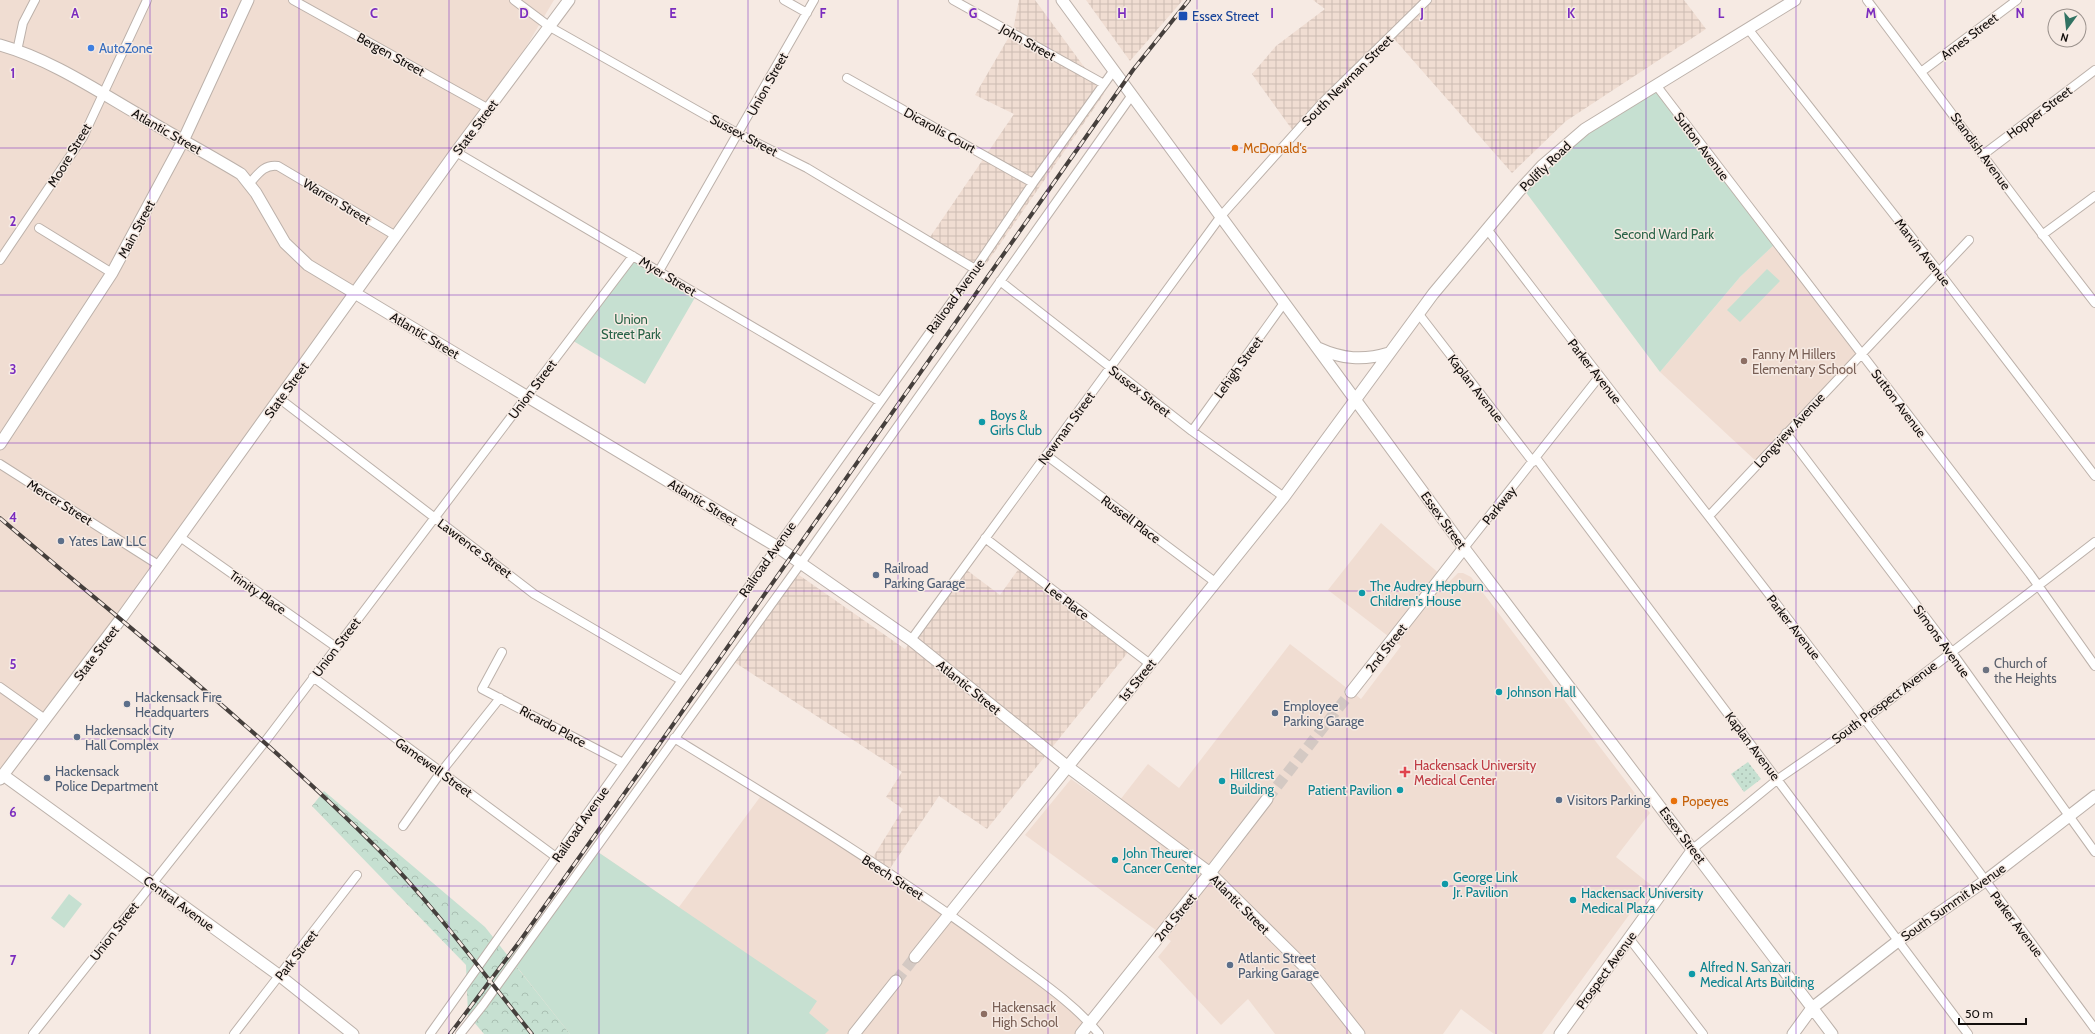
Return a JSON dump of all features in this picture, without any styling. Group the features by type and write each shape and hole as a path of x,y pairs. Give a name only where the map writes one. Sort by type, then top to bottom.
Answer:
{"street":[{"path":"6,48 23,23 35,0"},
{"name":"Moore Street","path":"0,260 83,137 102,93 147,0"},
{"name":"Main Street","path":"0,444 112,273 183,141 248,0"},
{"name":"Bergen Street","path":"293,0 489,109"},
{"name":"Sussex Street","path":"514,0 550,27 739,134 807,168 975,269"},
{"name":"State Street","path":"2,777 160,566 456,152 569,0"},
{"path":"784,0 807,13"},
{"name":"Union Street","path":"659,272 814,0"},
{"name":"John Street","path":"953,0 1104,84"},
{"name":"Essex Street","path":"1062,0 1464,548 1694,848 1832,1034"},
{"name":"South Newman Street","path":"1220,216 1322,103 1427,0"},
{"name":"Polifly Road","path":"1354,398 1418,313 1487,229 1522,187 1562,148 1585,129 1795,0"},
{"name":"Standish Avenue","path":"1866,0 1984,154 2042,235 2095,303"},
{"name":"Ames Street","path":"1921,72 2017,0"},
{"name":"Marvin Avenue","path":"1748,30 1938,272 2095,476"},
{"name":"Atlantic Street","path":"6,48 45,62 102,93 240,174 249,184 279,234 295,254 308,265 776,546 911,640 1068,766 1210,873 1310,972 1359,1034"},
{"name":"Railroad Avenue","path":"430,1034 879,401 975,269 1033,183 1114,70"},
{"name":"Hopper Street","path":"1984,154 2095,70"},
{"name":"Dicarolis Court","path":"847,78 1033,183"},
{"name":"Sutton Avenue","path":"1656,86 2038,585 2095,666"},
{"name":"Railroad Avenue","path":"460,1034 483,1005 801,563 1132,95"},
{"name":"Myer Street","path":"456,152 879,401"},
{"name":"Warren Street","path":"249,184 264,167 271,165 278,166 396,236"},
{"path":"2042,235 2095,196"},
{"name":"Newman Street","path":"911,640 1220,216"},
{"path":"39,228 112,273"},
{"name":"Parker Avenue","path":"1487,229 1599,377 1709,516 1865,719 2095,1029"},
{"name":"Longview Avenue","path":"1709,516 1969,240"},
{"name":"Union Street","path":"32,1034 264,743 633,256"},
{"name":"Sussex Street","path":"1000,281 1192,431 1284,497"},
{"name":"Lehigh Street","path":"1192,431 1284,303"},
{"name":"Kaplan Avenue","path":"1418,313 1535,460 1778,779 1968,1034"},
{"path":"1317,347 1352,359 1365,359 1389,353"},
{"name":"Parkway","path":"1464,548 1599,377"},
{"name":"1st Street","path":"915,957 1284,497 1354,398"},
{"name":"Lawrence Street","path":"280,399 534,594 681,680"},
{"name":"Simons Avenue","path":"1786,433 1951,651 2095,852"},
{"name":"Russell Place","path":"1046,455 1215,582"},
{"name":"Mercer Street","path":"0,464 160,566"},
{"name":"Trinity Place","path":"180,537 336,647"},
{"name":"Lee Place","path":"985,538 1150,664"},
{"name":"South Prospect Avenue","path":"1694,848 1778,779 1865,719 1951,651 2095,542"},
{"name":"2nd Street","path":"1351,692 1464,548"},
{"name":"Ricardo Place","path":"502,652 482,689 623,763"},
{"name":"Gamewell Street","path":"313,677 556,857"},
{"path":"0,687 46,720"},
{"path":"403,826 441,772 500,698"},
{"name":"Beech Street","path":"674,738 763,793 950,914 1035,978 1090,1023 1098,1034"},
{"name":"Central Avenue","path":"2,777 280,976 353,1034"},
{"name":"South Summit Avenue","path":"1793,1034 1812,1008 1898,940 1985,881 2095,796"},
{"name":"2nd Street","path":"1081,1034 1210,873 1267,799"},
{"name":"Prospect Avenue","path":"1560,1034 1694,848"},
{"name":"Park Street","path":"234,1034 358,875"},
{"path":"1629,938 1703,1034"},
{"path":"854,1034 896,981"}],"shaded area":[{"path":"0,0 554,0 489,109 0,779"},
{"path":"1019,0 1035,0 1104,94 982,270 928,240 1014,114 975,95 1013,30"},
{"path":"1086,0 1183,0 1130,61"},
{"path":"1313,0 1684,0 1706,29 1566,121 1512,173 1389,33 1296,135 1252,74 1276,46 1325,9"},
{"path":"1776,243 1861,354 1758,463 1660,372 1740,277"},
{"name":"Hackensack University Medical Center","path":"1381,523 1449,582 1458,573 1463,573 1471,577 1650,813 1616,857 1651,885 1542,1034 1494,1034 1461,1009 1443,1034 1275,1034 1248,999 1221,1025 1158,957 1171,941 1025,835 1071,779 1113,809 1148,764 1179,788 1290,644 1361,699 1401,646 1328,590"},
{"path":"1020,567 1129,651 987,829 939,796 887,873 870,862 903,809 886,797 902,772 728,658 799,575 905,649 964,568 1000,595"},
{"path":"763,793 950,914 1090,1023 1081,1034 570,1034 510,958 592,848 679,907"}],"green space":[{"name":"Second Ward Park","path":"1656,85 1776,243 1740,277 1660,372 1522,187 1562,148"},
{"name":"Union Street Park","path":"633,256 697,294 645,384 570,339"},
{"path":"1767,269 1780,281 1740,322 1727,310"},
{"path":"1748,762 1761,779 1744,792 1731,774"},
{"path":"324,791 485,927 570,1034 484,1034 468,1015 466,965 312,806"},
{"path":"592,848 817,1001 809,1013 829,1030 825,1034 570,1034 510,958"},
{"path":"69,894 82,904 64,928 51,918"}],"tunnel":[{"path":"1267,799 1351,692"},
{"path":"896,981 915,957"}],"railway":[{"path":"450,1034 520,941 1133,70 1189,0"},
{"path":"0,518 241,721 334,806 379,850 420,894 532,1034"}],"place":[{"name":"Essex Street","path":"1183,16"},
{"name":"AutoZone","path":"91,48"},
{"name":"McDonald's","path":"1235,148"},
{"name":"Fanny M Hillers Elementary School","path":"1744,361"},
{"name":"Boys & Girls Club","path":"982,422"},
{"name":"Yates Law LLC","path":"61,541"},
{"name":"Railroad Parking Garage","path":"876,575"},
{"name":"The Audrey Hepburn Children's House","path":"1362,593"},
{"name":"Church of the Heights","path":"1986,670"},
{"name":"Johnson Hall","path":"1499,692"},
{"name":"Hackensack Fire Headquarters","path":"127,704"},
{"name":"Employee Parking Garage","path":"1275,713"},
{"name":"Hackensack City Hall Complex","path":"77,737"},
{"name":"Hackensack University Medical Center","path":"1405,772"},
{"name":"Hackensack Police Department","path":"47,778"},
{"name":"Hillcrest Building","path":"1222,781"},
{"name":"Patient Pavilion","path":"1400,790"},
{"name":"Visitors Parking","path":"1559,800"},
{"name":"Popeyes","path":"1674,801"},
{"name":"John Theurer Cancer Center","path":"1115,860"},
{"name":"George Link Jr. Pavilion","path":"1445,884"},
{"name":"Hackensack University Medical Plaza","path":"1573,900"},
{"name":"Atlantic Street Parking Garage","path":"1230,965"},
{"name":"Alfred N. Sanzari Medical Arts Building","path":"1692,974"},
{"name":"Hackensack High School","path":"984,1014"}]}
